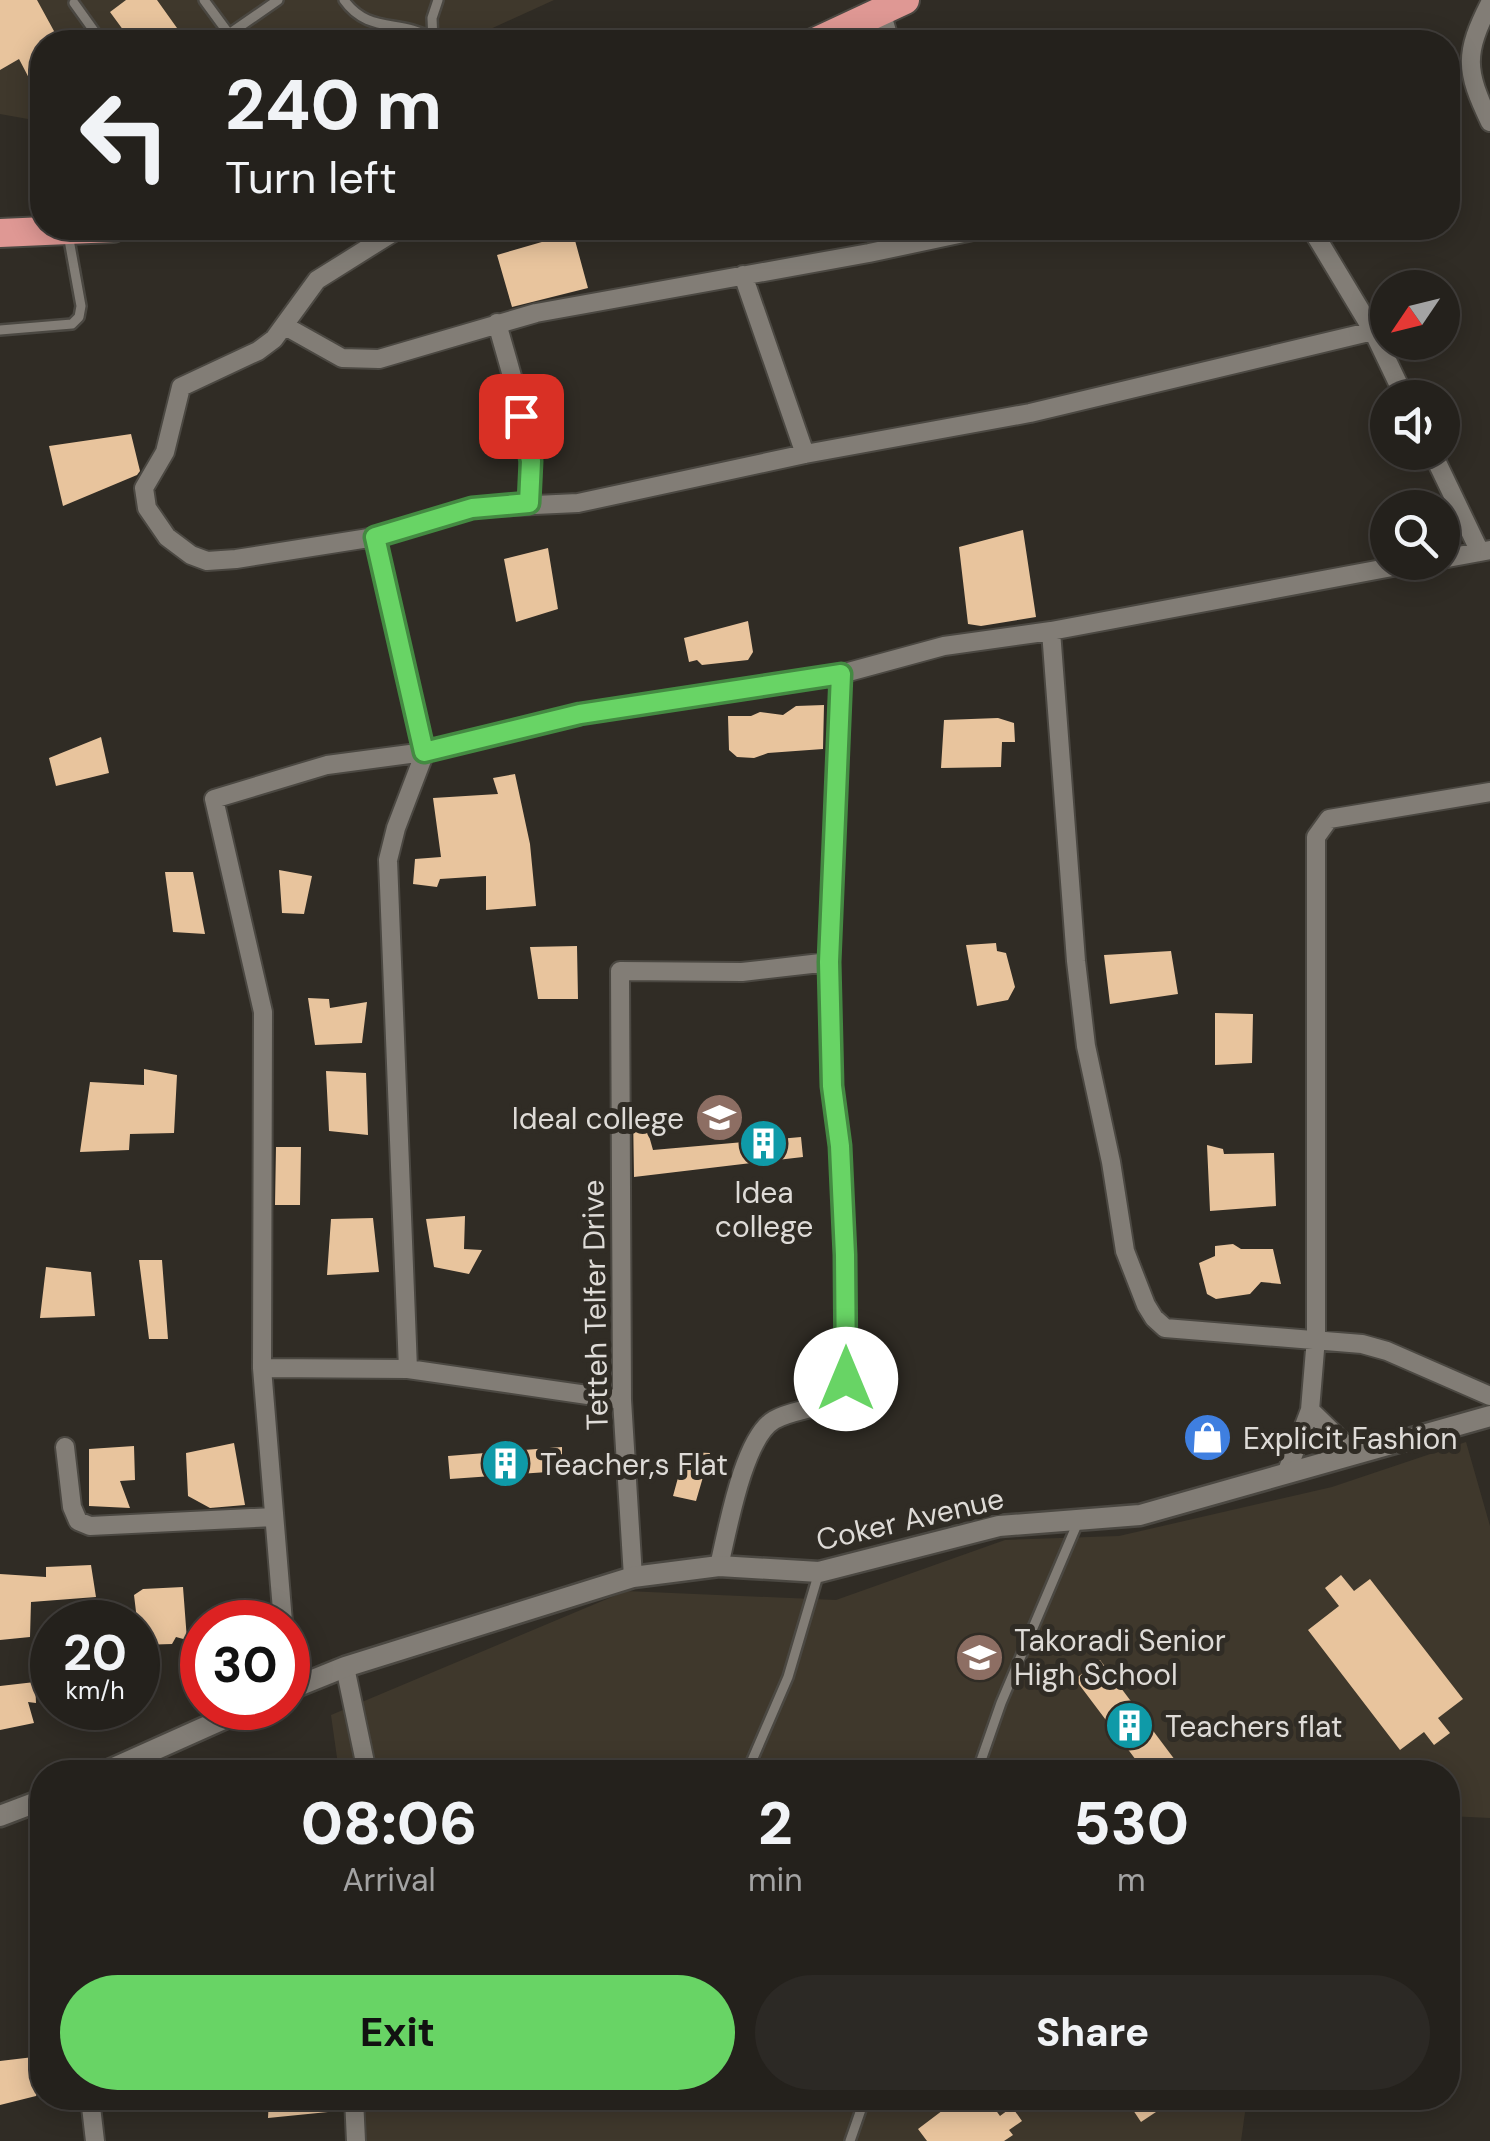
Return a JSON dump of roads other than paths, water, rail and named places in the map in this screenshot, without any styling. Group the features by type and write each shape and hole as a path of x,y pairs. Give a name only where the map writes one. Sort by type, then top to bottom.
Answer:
{"highway":[{"path":"841,30 893,6"},
{"path":"0,233 30,232"}],"street":[{"path":"1490,3 1472,45 1469,68 1490,122"},
{"path":"381,240 317,280 285,326 258,351 181,388 164,452 144,488 147,508 167,537 191,555 206,560 236,560 375,537 472,508 578,503 805,454 1030,413 1370,333"},
{"path":"285,326 342,358 379,360 498,323 908,240"},
{"path":"1318,240 1370,327"},
{"path":"744,275 805,454"},
{"path":"498,323 529,447 529,503"},
{"path":"1442,470 1485,551 1460,556"},
{"path":"375,537 424,752 388,860 408,1369"},
{"path":"281,1600 262,1368 263,1012 214,799 327,765 424,752 580,714 841,674 944,646 1050,631 1370,571"},
{"path":"1050,631 1086,1046 1125,1251 1146,1305 1164,1328 1316,1338 1387,1351 1490,1396"},
{"path":"719,1566 738,1482 765,1429 774,1420 833,1400 842,1392 846,1379 845,1255 840,1146 832,1086 829,962 841,674"},
{"path":"1286,1474 1310,1410 1316,1338 1316,837 1328,819 1490,792"},
{"name":"Tetteh Telfer Drive","path":"633,1577 622,1400 620,972 742,972 829,962"},
{"path":"262,1368 408,1369 622,1400"},
{"path":"1310,1410 1355,1454"},
{"name":"Coker Avenue","path":"310,1681 633,1577 719,1566 819,1572 999,1526 1140,1515 1490,1416"},
{"path":"65,1447 72,1507 78,1521 90,1526 274,1518"},
{"path":"345,1667 364,1760"},
{"path":"132,1760 199,1730"},
{"path":"0,1816 30,1805"},
{"path":"91,2110 95,2141"},
{"path":"355,2110 356,2141"}],"lane":[{"path":"204,0 226,30"},
{"path":"242,30 278,0"},
{"path":"344,0 354,14 383,26 418,30"},
{"path":"434,30 438,0"},
{"path":"74,4 93,30"},
{"path":"0,330 72,324 79,317 82,306 70,240"},
{"path":"981,1760 1000,1703 1078,1522"},
{"path":"752,1760 788,1678 819,1572"},
{"path":"850,2141 861,2110"}],"place":[{"name":"Ideal college","path":"719,1118"},
{"name":"Idea college","path":"764,1143"},
{"name":"Explicit Fashion","path":"1208,1438"},
{"name":"Teacher,s Flat","path":"505,1464"},
{"name":"Takoradi Senior High School","path":"979,1657"},
{"name":"Teachers flat","path":"1130,1726"}]}
